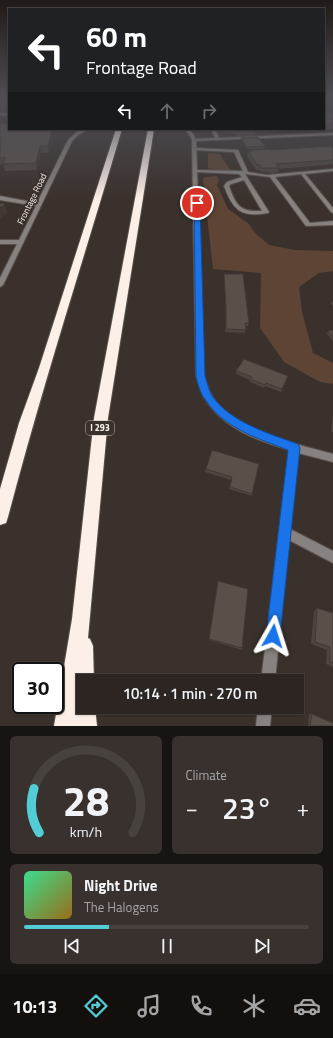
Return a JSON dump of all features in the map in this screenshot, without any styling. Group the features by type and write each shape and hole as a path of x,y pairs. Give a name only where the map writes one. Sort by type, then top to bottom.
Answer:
{"highway":[{"path":"0,517 26,423 118,132"},
{"name":"I 293","path":"65,726 81,619 101,418 128,255 151,132"},
{"path":"81,619 84,674"},
{"path":"85,714 86,726"}],"street":[{"name":"Frontage Road","path":"0,285 70,140 81,132"},
{"path":"190,132 194,140 195,149 200,376 204,388 211,400 228,417 258,435 294,448 333,458"},
{"path":"215,132 218,139"},
{"path":"194,140 333,134"},
{"path":"195,149 239,151 244,175 266,212 244,212 233,204 226,186 244,175"},
{"path":"196,171 272,176 333,170"},
{"path":"302,173 333,212"},
{"path":"272,176 308,225 333,223"},
{"path":"0,198 39,205"},
{"path":"0,242 21,242"},
{"path":"269,674 294,448"},
{"path":"285,532 333,557"},
{"path":"263,726 264,714"}],"shaded area":[{"path":"208,153 220,154 230,170 216,171 208,168"},
{"path":"217,176 219,181 217,185 228,209 248,223 256,234 269,245 295,250 333,251 333,271 319,273 299,287 302,312 313,353 333,363 333,384 320,382 284,362 260,328 261,273 213,269 203,179 205,177"}],"building":[{"path":"0,132 51,132 48,146 40,146 36,163 3,164 5,157 0,158"},
{"path":"258,137 265,146 247,147 241,138"},
{"path":"331,146 333,149 333,160 276,164 279,168 261,168 260,165 257,165 248,151 252,151 251,150"},
{"path":"0,203 5,204 0,208"},
{"path":"224,274 243,274 249,323 245,323 246,330 226,329"},
{"path":"333,330 333,337 328,331"},
{"path":"244,359 288,376 282,389 266,383 265,385 251,379 252,377 236,371"},
{"path":"212,450 259,464 252,494 230,487 232,477 206,469"},
{"path":"218,581 248,589 242,648 209,639"},
{"path":"317,608 333,613 333,663 330,662 330,647 315,642"},
{"path":"312,714 333,723 333,726 310,726"}],"route":[{"path":"197,203 200,376 204,388 218,409 228,417 258,435 294,448 273,636"}]}
